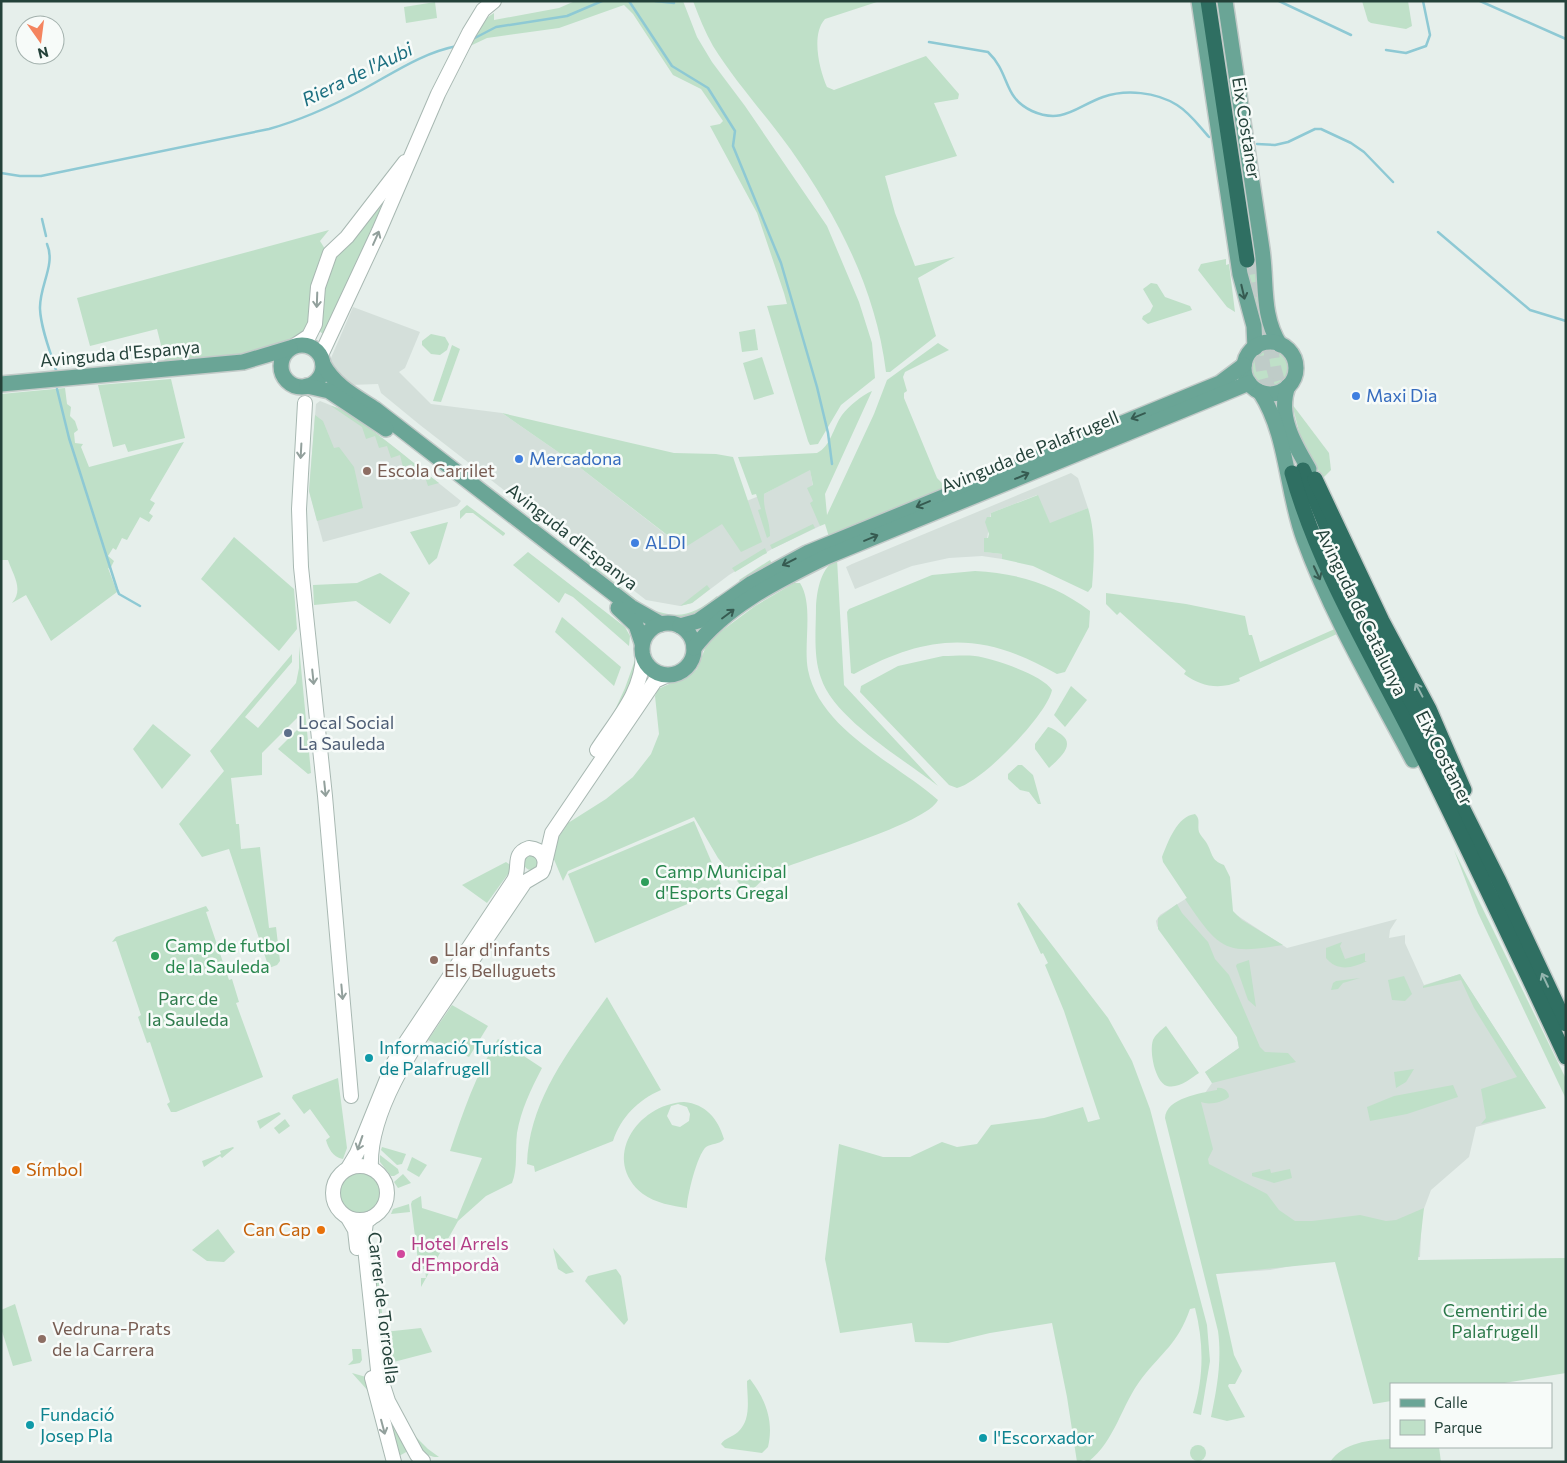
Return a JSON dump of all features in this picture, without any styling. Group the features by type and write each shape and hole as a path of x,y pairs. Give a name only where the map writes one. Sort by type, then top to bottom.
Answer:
{"highway":[{"name":"Eix Costaner","path":"1208,1 1251,257 1218,1"},
{"name":"Eix Costaner","path":"1301,471 1299,498 1324,561 1442,795 1514,944 1566,1058"},
{"path":"1301,471 1326,500 1378,613 1441,734 1497,865 1498,879 1566,1024"},
{"path":"1413,760 1458,844 1501,935 1514,944"}],"main road":[{"path":"1199,1 1240,274 1254,326 1254,348"},
{"path":"1225,1 1262,252 1267,314 1272,331 1280,345"},
{"path":"1288,386 1277,393 1254,387 1244,365 1254,348 1270,342 1280,345 1290,352 1296,366 1294,377 1288,386 1283,403 1286,418 1298,450 1301,471"},
{"path":"309,346 322,356 318,379 307,386 295,386 285,378 281,362 292,347 309,346"},
{"name":"Avinguda d'Espanya","path":"1,384 243,362 277,354 292,347"},
{"name":"Avinguda d'Espanya","path":"322,356 331,378 338,384 375,409 631,607 661,624"},
{"name":"Avinguda d'Espanya","path":"243,362 262,366 285,378"},
{"name":"Avinguda de Palafrugell","path":"680,626 698,621 752,583 786,563 1220,383 1244,365"},
{"name":"Avinguda d'Espanya","path":"307,386 329,391 391,433 628,615 636,625 642,649"},
{"name":"Avinguda de Palafrugell","path":"694,648 710,628 739,606 782,579 826,557 1254,387"},
{"name":"Avinguda de Catalunya","path":"1254,387 1274,416 1294,510 1312,562 1348,637 1413,760"},
{"path":"661,624 680,626 690,636 694,648 688,665 677,673 668,675 651,668 642,649 651,629 661,624"}],"street":[{"path":"322,356 454,62 484,10 494,1"},
{"path":"292,347 309,336 315,324 318,287 330,253 347,237 413,152"},
{"path":"305,402 299,509 300,558 325,796 351,1096"},
{"path":"348,1168 358,1166 371,1168 383,1180 387,1194 383,1206 371,1218 360,1220 348,1218 337,1209 332,1194 336,1178 348,1168 357,1153 393,1064 516,876 516,866 520,853 538,840 555,818 637,688 642,675 642,649"},
{"path":"371,1168 371,1149 402,1066 524,882 542,872 552,833 655,681 668,675"},
{"path":"528,849 538,850 543,854 544,863"},
{"path":"516,866 522,875 533,877"},
{"name":"Carrer de Torroella","path":"348,1218 353,1225 356,1237 368,1359 384,1429 394,1462"},
{"name":"Carrer de Torroella","path":"371,1218 366,1222 364,1238 378,1370 388,1401 417,1455 424,1461"},
{"path":"403,1462 410,1458 424,1461"}],"shaded area":[{"path":"353,307 420,332 405,368 399,372 431,404 502,413 574,463 677,543 744,502 764,494 810,469 820,526 772,549 729,575 692,603 680,606 646,600 420,425 381,393 378,384 350,385 330,365 331,358"},
{"name":"Escola Carrilet","path":"320,401 340,409 385,440 461,501 457,506 323,542 309,491 316,404"},
{"path":"1071,473 1078,478 1088,508 1050,524 1037,495 991,513 985,552 1002,554 1002,559 982,556 949,558 912,566 855,589 846,567"},
{"path":"1179,884 1238,916 1287,948 1397,919 1390,930 1389,938 1405,935 1405,943 1424,985 1460,974 1546,1108 1476,1127 1469,1157 1431,1190 1422,1214 1420,1257 1335,1258 1270,1270 1215,1274 1184,1103 1205,1093 1212,1083 1205,1072 1239,1048 1237,1037 1157,926 1156,921 1160,915 1187,898"}],"green space":[{"path":"575,1 683,1 697,37 712,62 745,106 827,226 859,302 872,343 875,378 841,405 818,444 810,445 808,441 767,306 787,304 784,293 757,213 710,126 720,124 723,121 701,89 673,75 633,14 624,5 559,28 487,38 470,46 482,23 494,13 494,20 559,8"},
{"path":"693,1 880,1 825,19 821,25 817,42 821,71 827,87 834,90 926,56 959,94 958,99 934,103 957,156 885,176 895,213 915,266 955,257 918,278 936,336 890,372 886,372 874,312 864,283 839,228 791,150 731,73 713,46"},
{"path":"1362,1 1408,1 1412,26 1406,29 1371,23 1368,21"},
{"path":"435,2 437,18 406,23 404,7"},
{"path":"384,202 385,205 323,334 317,329 319,302 335,258 357,236"},
{"path":"329,230 320,241 325,249 311,287 309,323 298,337 282,345 242,354 165,361 157,329 90,346 77,298"},
{"path":"1260,257 1265,328 1259,329 1243,260"},
{"path":"1226,259 1226,265 1229,264 1235,312 1227,307 1198,270 1201,264"},
{"path":"1151,283 1157,284 1165,297 1190,306 1192,310 1148,324 1142,319 1143,316 1150,312 1153,306 1143,289"},
{"path":"755,329 758,350 742,352 739,332"},
{"path":"431,334 445,337 449,344 447,350 440,355 431,354 422,345 422,341"},
{"path":"938,343 949,350 905,372 903,377 907,391 904,393 904,398 937,478 942,483 947,484 1000,460 1002,464 829,537 825,524 820,526 810,503 813,501 807,488 813,485 810,470 764,494 770,530 770,536 767,538 758,510 761,509 756,494 752,495 738,457 817,453 826,446 842,415 860,398 872,391 825,494 827,515 874,414 887,380"},
{"path":"452,345 460,349 441,402 433,401"},
{"path":"1266,347 1274,347 1285,353 1291,368 1285,383 1274,389 1266,389 1255,383 1249,372 1249,364 1255,353"},
{"path":"762,357 774,394 754,400 743,363"},
{"path":"171,379 185,438 128,452 125,444 113,447 98,385"},
{"path":"65,388 67,404 71,407 70,416 75,421 78,430 74,433 75,443 83,444 81,447 89,467 184,442 150,500 155,503 149,513 153,516 149,522 140,517 127,540 122,538 116,550 113,548 108,556 114,561 110,569 108,568 117,592 51,641 26,595 12,603 17,592 16,582 8,560 1,560 1,394"},
{"path":"1292,404 1329,453 1331,470 1323,478 1302,443"},
{"path":"331,406 353,416 439,483 428,486 424,474 416,476 412,464 403,467 400,455 391,458 387,446 379,448 375,436 366,439 362,427"},
{"path":"502,413 674,453 716,454 733,457 762,542 741,552 722,524 684,548 574,463"},
{"path":"315,415 323,421 334,448 339,447 354,467 363,508 317,521 309,491"},
{"path":"1065,465 1063,468 874,546 873,544"},
{"path":"1038,495 1050,523 1088,508 1094,548 1092,587 1088,592 1033,566 1002,559 1002,554 984,552 984,538 988,538 989,534 985,522 987,517 991,517 991,513"},
{"path":"467,505 505,534 503,536 473,513 466,513 460,519 460,511"},
{"path":"448,522 437,558 429,565 410,532"},
{"path":"813,524 815,528 772,549 770,545"},
{"path":"234,537 294,589 297,629 279,651 201,579"},
{"path":"765,548 767,553 735,572 732,568"},
{"path":"528,552 625,627 630,636 629,646 573,597 565,593 559,603 513,565"},
{"path":"837,559 844,685 938,786 872,738 855,723 840,709 828,693 821,678 818,670 815,634 817,600 819,586 824,573 827,567"},
{"path":"586,560 647,608 658,612 677,615 685,614 700,608 717,596 719,599 699,611 681,617 664,616 647,610 631,601 583,563"},
{"path":"770,560 772,564 742,584 739,580"},
{"path":"975,571 1006,574 1036,582 1064,594 1090,611 1089,627 1065,672 1057,674 1030,660 1004,650 980,644 956,642 907,651 881,660 854,674 851,673 847,612 849,609 932,575"},
{"path":"380,573 410,593 390,624 356,601 314,605 313,585 357,583"},
{"path":"794,583 800,583 806,602 808,670 815,691 827,710 843,728 862,744 938,800 929,809 889,830 774,872 763,879 748,894 718,858 694,817 568,871 563,881 553,857 556,841 568,823 606,799 633,777 651,754 659,734 655,696 658,689 689,675 697,669 708,641 755,606"},
{"path":"707,585 710,589 692,603 680,606"},
{"path":"1106,593 1186,604 1245,616 1249,635 1252,635 1260,662 1337,628 1337,634 1239,678 1240,681 1233,684 1211,686 1197,682 1184,674 1186,671 1120,612 1117,615 1106,604"},
{"path":"562,617 621,667 614,686 555,632"},
{"path":"299,646 311,773 308,774 278,749 304,723 298,717 262,753 262,775 231,778 236,824 239,824 241,849 260,847 269,928 276,927 280,961 277,965 269,968 229,849 202,857 179,824 224,771 210,751 292,654 292,662 245,717 258,728 296,683 299,668"},
{"path":"943,656 975,656 993,660 1028,673 1047,684 1052,690 1048,701 1039,715 1012,746 982,774 957,788 949,785 860,692 861,686 898,666"},
{"path":"635,660 635,677 632,685 609,723 625,688"},
{"path":"1071,686 1087,700 1065,727 1054,715"},
{"path":"153,724 191,755 162,789 133,749"},
{"path":"1048,727 1062,735 1066,739 1067,744 1064,753 1049,768 1035,749 1035,744"},
{"path":"1018,765 1022,765 1033,775 1041,804 1038,804 1029,792 1020,790 1008,779 1008,774"},
{"path":"1195,814 1198,818 1200,833 1216,861 1224,865 1230,877 1233,911 1242,920 1283,945 1250,949 1238,949 1227,946 1218,941 1209,932 1189,905 1185,899 1187,898 1163,862 1162,857 1170,837 1178,825 1183,819"},
{"name":"Camp Municipal d'Esports Gregal","path":"694,821 723,889 595,943 568,874"},
{"path":"1454,850 1566,1079 1566,1099 1478,913"},
{"path":"531,856 536,858 538,863 536,868 531,870 526,868 524,863 526,858"},
{"path":"506,862 512,866 511,876 508,874 487,903 462,885"},
{"path":"1019,902 1108,1018 1132,1061 1150,1109 1207,1325 1210,1361 1201,1415 1193,1413 1197,1400 1202,1360 1195,1308 1190,1309 1175,1340 1135,1388 1112,1433 1088,1462 1084,1460 1077,1462 1067,1397 1052,1323 990,1333 948,1343 915,1342 912,1323 840,1333 825,1259 839,1144 883,1157 910,1157 942,1142 957,1147 977,1144 991,1125 1044,1118 1083,1107 1088,1122 1100,1119 1064,1011 1045,965 1048,963 1043,953 1041,954 1017,904"},
{"path":"1177,904 1182,913 1208,942 1215,959 1229,975 1260,1047 1265,1052 1288,1053 1296,1062 1212,1083 1205,1072 1239,1048 1237,1037 1158,929 1158,918"},
{"name":"Parc de la Sauleda","path":"206,906 209,911 206,912 229,980 232,979 239,1002 236,1003 263,1077 176,1112 171,1112 167,1104 170,1102 150,1042 147,1043 138,1017 141,1015 116,941 112,942 116,937"},
{"path":"1342,942 1340,946 1345,959 1365,953 1365,961 1367,961 1351,967 1340,967 1330,962 1326,958 1326,948"},
{"path":"1249,960 1256,1007 1248,1000 1236,966"},
{"path":"1460,974 1546,1108 1481,1124 1486,1118 1481,1089 1517,1077 1474,1008 1461,980 1423,988 1423,986"},
{"path":"1404,976 1412,994 1405,1001 1392,1000 1388,980"},
{"path":"1360,978 1343,983 1338,989 1331,990 1333,983 1336,981"},
{"path":"607,997 661,1090 631,1110 616,1132 613,1141 535,1172 534,1166 527,1164 535,1118 544,1096 566,1055"},
{"path":"452,1005 488,1026 469,1057 428,1040"},
{"path":"1166,1026 1199,1073 1184,1083 1171,1087 1159,1079 1154,1066 1152,1051 1154,1038"},
{"path":"498,1039 542,1068 521,1116 517,1133 514,1177 512,1183 486,1196 458,1221 421,1287 421,1278 426,1278 425,1269 419,1269 411,1204 412,1201 421,1196 422,1208 457,1219 482,1158 450,1151 477,1080"},
{"path":"1414,1069 1406,1082 1396,1088 1394,1072"},
{"path":"338,1078 347,1148 343,1159 331,1151 326,1140 330,1137 310,1109 304,1114 292,1098 293,1095"},
{"path":"1453,1085 1458,1097 1407,1114 1370,1121 1367,1107 1394,1096"},
{"name":"Cementiri de Palafrugell","path":"1217,1088 1221,1088 1225,1090 1229,1097 1215,1103 1201,1102 1213,1149 1208,1159 1209,1164 1267,1194 1279,1210 1295,1221 1312,1221 1360,1215 1386,1221 1396,1220 1424,1208 1418,1260 1566,1258 1566,1373 1504,1383 1390,1383 1390,1401 1373,1404 1335,1262 1216,1274 1234,1355 1242,1371 1235,1384 1229,1384 1228,1386 1245,1417 1227,1421 1211,1417 1219,1364 1218,1331 1165,1118 1167,1111 1178,1101 1217,1090"},
{"path":"684,1102 692,1103 705,1109 715,1119 724,1139 706,1147 699,1158 693,1176 687,1208 659,1202 643,1194 630,1180 625,1166 625,1150 630,1136 639,1123 652,1112 667,1105","holes":["678,1104 687,1107 690,1114 689,1121 680,1127 672,1125 667,1116 671,1106"]},
{"path":"279,1112 281,1114 260,1129 257,1121"},
{"path":"285,1119 290,1126 279,1134 274,1128"},
{"path":"233,1147 222,1158 220,1156 204,1167 202,1161 221,1154 220,1151"},
{"path":"382,1147 406,1154 402,1164 397,1165 381,1150"},
{"path":"380,1155 398,1169 399,1173 391,1176 380,1162"},
{"path":"412,1157 427,1165 419,1177 407,1170"},
{"path":"1270,1169 1271,1173 1290,1169 1292,1178 1274,1183 1252,1176 1252,1173"},
{"path":"359,1172 374,1178 380,1193 374,1208 359,1214 344,1208 338,1193 344,1178"},
{"path":"403,1174 411,1183 398,1188 394,1182"},
{"path":"409,1204 410,1212 391,1214 393,1209"},
{"path":"218,1229 235,1252 224,1262 207,1261 192,1250"},
{"path":"375,1245 382,1313 376,1313 369,1246"},
{"path":"553,1248 574,1272 566,1274 558,1269"},
{"path":"616,1269 621,1276 628,1320 624,1325 585,1281 588,1276"},
{"path":"15,1304 32,1361 13,1366 1,1328 1,1310"},
{"path":"421,1328 432,1352 386,1364 384,1332"},
{"path":"352,1349 361,1349 362,1360 360,1363 348,1365 353,1360"},
{"path":"352,1373 366,1377 370,1393"},
{"path":"750,1379 764,1403 769,1420 770,1437 768,1447 762,1453 725,1448 721,1444 724,1440 738,1432 745,1421 748,1408 747,1381"},
{"path":"390,1422 408,1451 399,1456"},
{"path":"416,1437 439,1457 430,1456 423,1452 416,1441"},
{"path":"1390,1439 1390,1448 1439,1448 1441,1462 1330,1462 1342,1450 1350,1446 1374,1440"},
{"path":"1198,1445 1204,1447 1206,1453 1204,1459 1198,1461 1192,1459 1190,1453 1192,1447"}],"waterway":[{"name":"Riera de l'Aubi","path":"471,40 496,27 567,16 602,1"},
{"path":"629,1 672,66 708,88 735,131 733,146 781,263 817,387 828,433 832,464"},
{"path":"655,1 674,3"},
{"path":"1279,1 1351,35"},
{"path":"1386,50 1406,53 1426,46 1430,35 1423,1"},
{"path":"1480,1 1566,39"},
{"path":"929,42 988,52 995,60 1016,99 1032,111 1043,115 1053,116 1069,113 1103,97 1121,93 1141,93 1160,97 1182,108 1209,137"},
{"name":"Riera de l'Aubi","path":"1,173 20,176 41,176 269,129 326,108 419,59 457,46"},
{"path":"1257,144 1275,145 1288,142 1315,129 1321,129 1351,143 1364,152 1393,182"},
{"path":"42,219 46,236"},
{"path":"1438,232 1530,310 1566,321"},
{"path":"47,244 50,260 40,300 40,309 44,332 56,370"},
{"path":"57,389 69,438 117,589 119,594 140,606"}],"tunnel":[{"path":"1247,260 1254,305"},
{"path":"1266,321 1274,369 1285,409"},
{"path":"1258,333 1264,374 1274,411"}],"place":[{"name":"Maxi Dia","path":"1356,396"},
{"name":"Mercadona","path":"519,459"},
{"name":"Escola Carrilet","path":"367,471"},
{"name":"ALDI","path":"635,543"},
{"name":"Local Social La Sauleda","path":"288,733"},
{"name":"Camp Municipal d'Esports Gregal","path":"645,882"},
{"name":"Camp de futbol de la Sauleda","path":"155,956"},
{"name":"Llar d'infants Els Belluguets","path":"434,960"},
{"name":"Informació Turística de Palafrugell","path":"369,1058"},
{"name":"Símbol","path":"16,1170"},
{"name":"Can Cap","path":"321,1230"},
{"name":"Hotel Arrels d'Empordà","path":"401,1254"},
{"name":"Vedruna-Prats de la Carrera","path":"42,1339"},
{"name":"Fundació Josep Pla","path":"30,1425"},
{"name":"l'Escorxador","path":"983,1438"}]}
